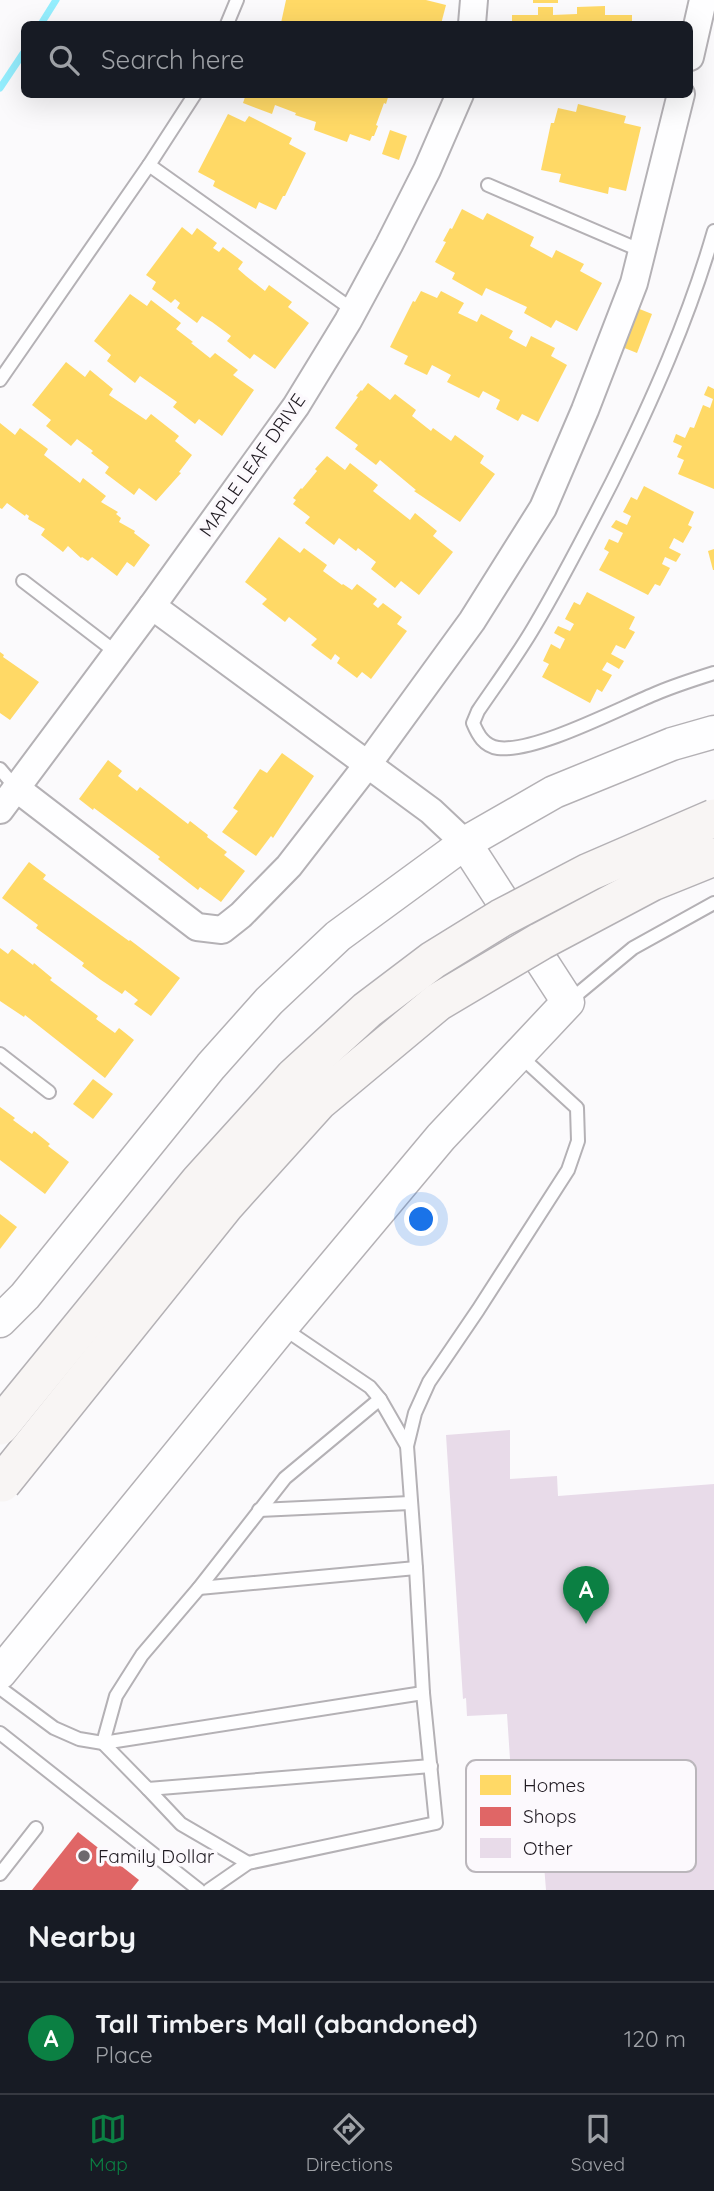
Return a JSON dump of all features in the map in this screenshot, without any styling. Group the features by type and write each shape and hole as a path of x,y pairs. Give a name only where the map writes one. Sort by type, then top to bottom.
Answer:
{"main road":[{"path":"0,1426 199,1182 294,1077 367,1010 433,960 502,918 589,872 714,818"},
{"path":"2,1483 226,1204 318,1102 438,1002 541,941 652,882 714,857"}],"street":[{"path":"472,21 474,0"},
{"path":"693,44 703,0"},
{"name":"MAPLE LEAF DRIVE","path":"0,810 8,779 117,653 296,405 353,310 427,170 458,98"},
{"path":"8,779 197,927 222,930 241,915 289,866 368,764 472,621 543,508 585,410 634,283 680,98"},
{"path":"0,1673 441,1137 568,1002 465,843 430,811 368,764 152,606"},
{"path":"0,1321 25,1296 211,1066 269,1001 338,936 465,843 554,792 672,744 714,732"}],"lane":[{"path":"228,21 237,0"},
{"path":"0,380 192,98"},
{"path":"149,165 353,310"},
{"path":"488,185 642,251"},
{"path":"714,232 700,280 668,362 628,449 589,528 534,628 478,711 473,723 479,738 496,748 520,747 556,736 661,691 714,673"},
{"path":"23,581 117,653"},
{"path":"568,1002 633,948 714,903"},
{"path":"0,1054 49,1092"},
{"path":"209,1890 248,1863 436,1823 423,1693 407,1446 415,1413 429,1382 568,1170 578,1141 577,1108 518,1054"},
{"path":"282,1327 370,1387 407,1446"},
{"path":"103,1743 116,1696 142,1655 199,1588 285,1478 380,1399"},
{"path":"259,1510 410,1503"},
{"path":"199,1588 416,1568"},
{"path":"0,1688 54,1728 79,1739 103,1743 423,1693"},
{"path":"0,1732 199,1890"},
{"path":"103,1743 181,1824 248,1863"},
{"path":"148,1789 431,1766"},
{"path":"0,1874 36,1828"}],"building: Homes":[{"path":"286,0 426,0 446,5 442,21 281,21"},
{"path":"533,0 558,0 558,3 533,3"},
{"path":"605,6 605,15 632,15 632,21 512,21 512,15 538,15 538,7 553,7 553,15 577,14 577,7"},
{"path":"245,98 388,98 370,141 350,134 347,142 314,130 316,122 275,105 272,114 243,103"},
{"path":"578,104 626,116 624,123 641,127 626,191 609,187 608,194 559,182 561,174 541,170 551,123 554,123 558,108 576,112"},
{"path":"228,114 245,122 249,116 292,138 289,144 306,153 276,210 259,202 256,209 213,186 215,181 198,172"},
{"path":"390,130 407,136 399,160 382,154"},
{"path":"462,209 483,220 487,213 534,237 530,246 552,258 556,250 584,264 580,271 602,283 577,331 556,320 551,328 524,313 527,307 486,288 482,296 452,279 455,273 435,262 446,242 443,241"},
{"path":"182,227 192,235 197,228 217,243 213,248 219,252 223,247 243,262 238,269 265,291 269,285 292,302 288,307 309,323 275,369 254,354 250,359 227,341 231,336 212,322 202,316 197,323 177,308 180,303 175,299 171,303 152,289 156,282 146,275"},
{"path":"421,291 437,298 441,291 464,303 458,313 477,322 481,314 513,331 509,338 526,347 531,336 555,348 551,356 567,365 538,422 522,414 518,421 496,409 500,400 483,391 479,398 447,382 451,375 432,365 427,375 404,364 408,356 390,347 413,301 415,302"},
{"path":"130,294 147,306 151,300 181,323 176,329 193,342 191,343 210,358 215,353 238,370 233,375 254,390 222,436 199,419 195,424 173,407 177,402 140,376 135,383 107,361 111,355 94,341"},
{"path":"632,306 652,314 637,353 617,345"},
{"path":"66,362 85,377 90,370 113,389 109,395 146,420 151,414 179,436 175,441 192,455 179,472 181,473 156,501 139,488 134,495 105,473 109,467 91,453 93,451 77,439 71,446 46,426 51,420 32,405"},
{"path":"368,383 390,400 395,394 416,410 412,416 431,431 433,428 451,441 455,435 484,456 480,463 495,474 460,522 414,491 416,490 380,460 376,465 355,449 358,445 335,428"},
{"path":"708,386 714,389 714,489 678,474 684,460 677,457 682,446 673,442 676,434 685,438 690,427 694,428 703,405 710,408 713,399 704,395"},
{"path":"0,423 15,435 20,428 48,449 44,455 80,483 83,478 106,496 101,502 118,512 116,514 121,518 119,522 135,531 134,533 150,545 134,567 127,562 117,576 92,557 88,561 81,558 68,546 63,552 41,535 45,529 28,519 26,514 25,516 7,503 0,508"},
{"path":"327,456 345,470 350,463 378,485 373,491 410,520 415,513 437,531 433,536 453,552 419,595 401,581 395,588 371,569 376,562 358,548 356,551 339,538 334,545 305,523 310,517 293,504 296,500 293,498"},
{"path":"644,486 694,512 688,525 692,527 683,543 674,538 669,548 681,554 676,562 665,557 662,564 670,568 660,586 655,584 648,595 599,570 609,552 604,549 609,539 618,543 623,533 611,527 616,520 627,525 631,516 623,512 631,497 637,500"},
{"path":"279,537 300,553 304,548 327,565 323,571 342,585 352,590 357,584 377,599 373,604 378,608 383,603 402,617 397,624 407,631 371,679 362,672 357,678 337,663 340,658 335,654 331,660 311,645 317,639 289,617 285,622 262,604 267,599 245,582"},
{"path":"714,549 714,570 713,570 708,551"},
{"path":"587,592 635,617 629,629 635,632 625,649 616,645 611,654 624,661 619,669 607,662 602,670 612,675 602,692 597,689 590,703 542,677 549,664 543,661 551,644 560,649 565,639 554,633 558,626 570,631 574,624 565,619 574,602 580,605"},
{"path":"0,652 3,657 39,682 10,720 0,713"},
{"path":"282,753 314,776 273,838 271,836 256,856 222,832 238,811 233,808 260,769 267,773"},
{"path":"108,760 122,771 118,776 137,791 140,787 188,824 190,821 227,852 224,855 245,871 221,902 200,887 198,890 158,859 160,857 79,799"},
{"path":"29,862 46,875 43,879 180,978 151,1016 134,1004 138,1000 125,990 122,994 82,966 84,963 36,928 38,925 2,898"},
{"path":"0,948 8,954 12,949 33,965 34,963 52,978 50,980 98,1016 96,1019 115,1033 119,1028 134,1040 105,1078 25,1015 24,1017 0,1001"},
{"path":"93,1079 113,1094 93,1119 73,1104"},
{"path":"0,1107 32,1134 34,1131 69,1162 45,1194 0,1160"},
{"path":"0,1214 17,1227 0,1249"}],"building: Shops":[{"name":"Family Dollar","path":"78,1832 139,1880 131,1890 32,1890"}],"building: Other":[{"path":"510,1430 510,1479 557,1476 558,1496 714,1484 714,1890 546,1890 545,1872 696,1872 696,1760 510,1760 507,1714 467,1716 466,1698 463,1699 446,1435"}],"waterway":[{"path":"43,21 56,0"},
{"path":"0,88 21,56"}],"place":[{"name":"Tall Timbers Mall (abandoned)","path":"586,1624"},
{"name":"Family Dollar","path":"84,1856"}]}
